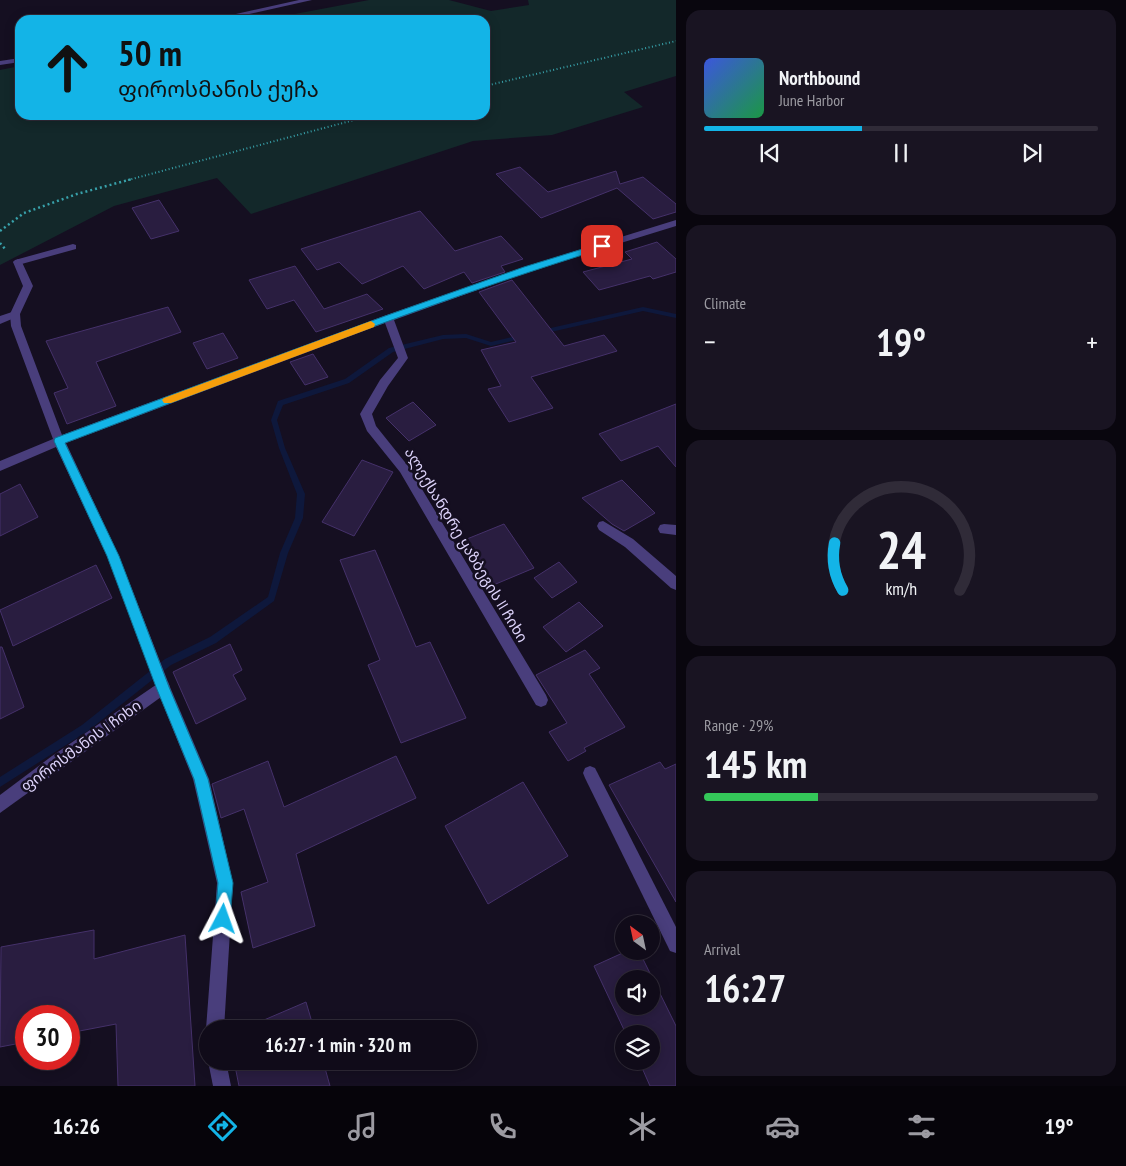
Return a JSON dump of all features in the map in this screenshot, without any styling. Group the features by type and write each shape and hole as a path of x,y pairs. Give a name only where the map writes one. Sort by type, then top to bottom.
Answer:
{"street":[{"path":"236,15 309,0"},
{"path":"0,63 15,61"},
{"path":"0,466 59,441 388,318 527,269 676,223"},
{"path":"73,247 18,262 28,286 15,314 16,326 59,441 113,556 161,683 201,779 225,883 216,1020"},
{"path":"0,320 15,314"},
{"name":"ალექსანდრე ყაზბეგის II ჩიხი","path":"388,318 403,358 384,383 366,414 371,428 404,469 541,700"},
{"path":"603,526 629,543 676,584"},
{"name":"ფიროსმანის I ჩიხი","path":"0,805 161,683"},
{"path":"590,773 676,945"},
{"path":"219,1070 222,1086"}],"path":[{"path":"490,85 676,41"},
{"path":"0,231 24,214 77,194 353,120"}],"green space":[{"path":"369,0 449,0 491,11 529,5 528,0 676,0 676,76 624,92 643,107 552,135 473,141 251,214 217,178 114,206 0,265 0,70 15,67 15,120 490,120 490,15 290,15"}],"building":[{"path":"520,167 548,192 616,171 620,184 643,177 676,204 676,212 653,219 617,188 541,218 496,174"},
{"path":"159,200 179,231 151,239 132,208"},
{"path":"420,211 455,251 501,236 523,259 501,266 505,272 472,283 464,272 424,289 403,266 362,284 339,262 317,270 301,249"},
{"path":"657,242 676,259 676,272 653,279 650,276 599,290 583,272 632,259 625,252"},
{"path":"295,266 324,309 367,294 383,309 316,332 294,300 267,309 249,280"},
{"path":"512,280 564,346 604,335 617,351 531,377 553,408 509,422 488,389 501,386 481,350 516,342 479,292"},
{"path":"168,307 181,332 96,362 116,406 67,424 54,393 68,388 46,341"},
{"path":"223,333 238,358 207,369 193,343"},
{"path":"313,354 328,377 305,385 290,362"},
{"path":"413,402 436,425 409,441 386,418"},
{"path":"676,404 676,467 658,446 621,461 599,434"},
{"path":"362,460 393,472 354,536 322,522"},
{"path":"622,480 655,513 624,531 612,524 582,498"},
{"path":"20,484 38,517 0,536 0,494"},
{"path":"504,524 534,568 491,586 462,541"},
{"path":"375,550 416,647 430,642 466,718 401,743 368,665 380,660 340,560"},
{"path":"559,562 577,582 552,598 534,578"},
{"path":"96,565 112,598 13,646 0,610"},
{"path":"579,602 603,626 566,652 543,627"},
{"path":"230,644 242,670 233,675 246,699 196,724 173,672"},
{"path":"0,647 2,647 24,707 0,719"},
{"path":"585,650 600,668 589,674 625,727 584,748 586,751 568,761 549,732 567,723 536,675"},
{"path":"396,756 416,798 296,854 315,926 253,948 241,892 268,882 244,809 221,818 212,784 268,761 284,807"},
{"path":"660,762 665,769 676,764 676,902 609,785"},
{"path":"523,782 568,856 488,904 445,826"},
{"path":"94,930 94,959 185,935 195,1086 118,1086 116,1024 80,1031 80,1005 15,1005 15,1044 0,1047 1,947"},
{"path":"615,956 615,960 643,960 648,970 615,970 615,1011 594,966"},
{"path":"660,994 676,1026 676,1086 650,1086 643,1070 660,1070 660,1025 622,1025 617,1015 660,1015"},
{"path":"306,1002 311,1020 264,1020"},
{"path":"236,1070 326,1070 330,1086 239,1086"}],"waterway":[{"path":"542,332 643,309 676,316"},
{"path":"0,782 85,728 168,662 213,640 271,599 284,553 299,518 301,494 282,448 274,420 280,403 347,381 391,350 443,337 466,336 491,344 524,336"}],"slow traffic":[{"path":"167,400 371,324"}],"route":[{"path":"223,919 225,883 201,779 163,687 113,556 59,441 388,318 527,269 602,246"}]}
